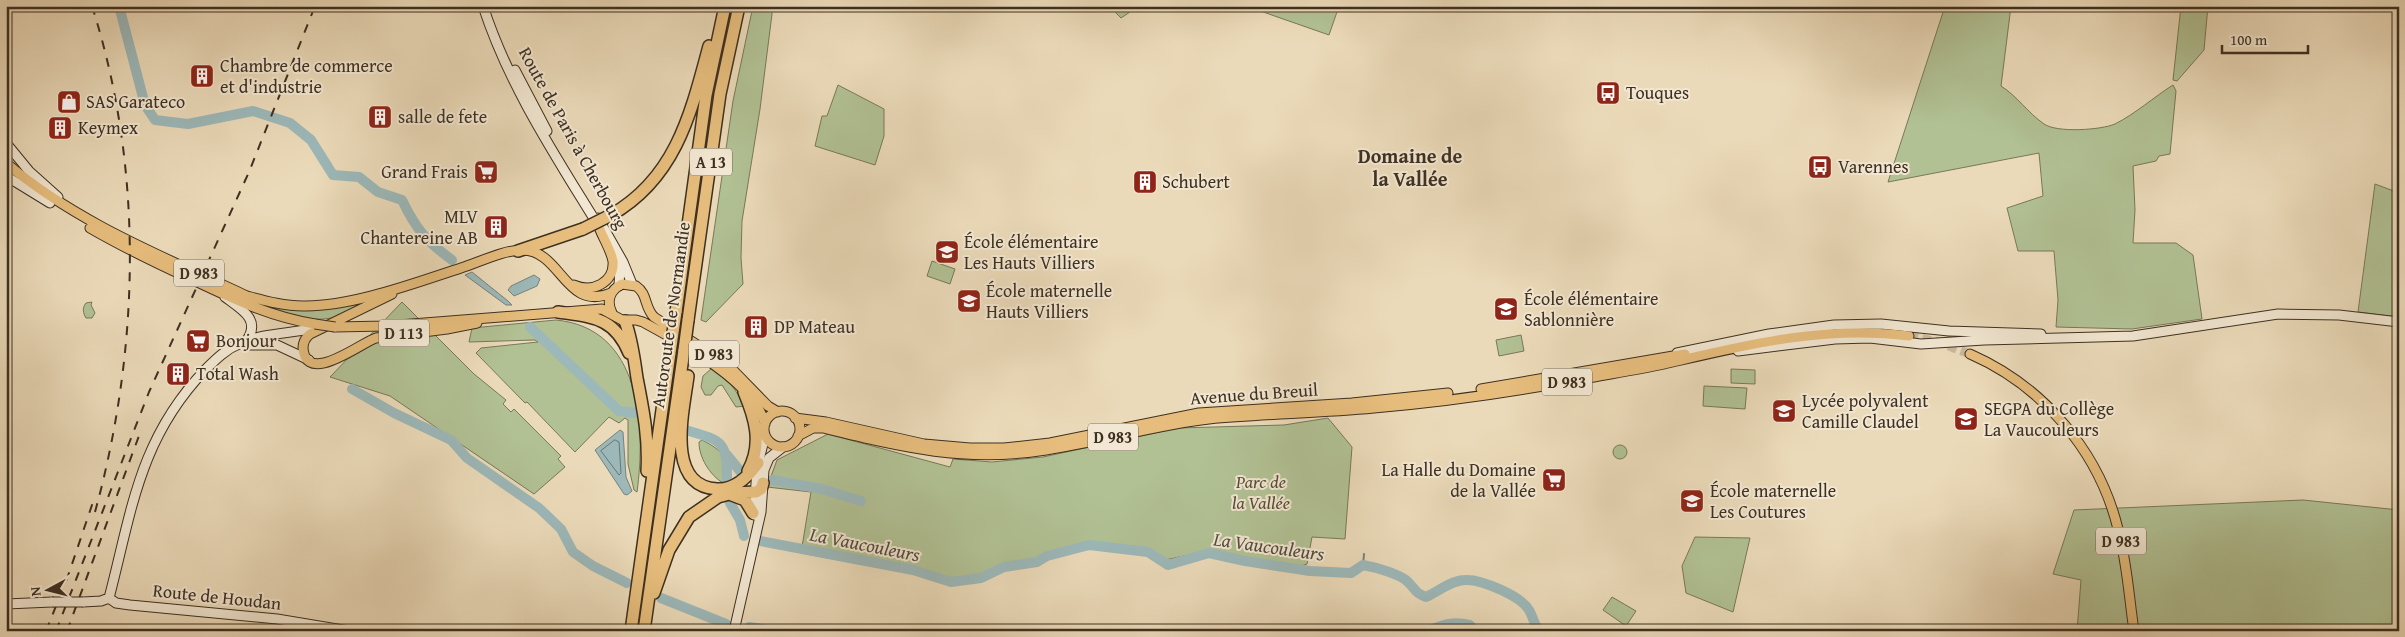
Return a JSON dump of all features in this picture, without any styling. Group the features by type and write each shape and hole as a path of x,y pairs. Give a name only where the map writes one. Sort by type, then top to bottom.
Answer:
{"highway":[{"path":"518,250 583,229 611,215 622,208 650,183 679,142 691,113 720,6"},
{"name":"Autoroute de Normandie","path":"631,631 706,95 725,6"},
{"name":"Autoroute de Normandie","path":"644,631 685,359 688,320 720,94 739,6"},
{"path":"558,312 591,316 612,327 622,336 636,371"},
{"path":"629,320 647,431 646,480 649,502"},
{"path":"685,359 681,440 685,468 693,479 708,487 725,488 740,482 758,463"},
{"path":"740,482 750,467 756,442 754,418 744,392"},
{"path":"649,598 656,592 669,550 683,526 696,511 726,495 754,493 761,488 763,482"},
{"path":"726,495 738,496 745,500 753,513"}],"main road":[{"path":"483,6 512,77 531,117 619,263 619,286"},
{"name":"Route de Paris à Cherbourg","path":"489,6 503,44 529,98 615,247 632,284"},
{"path":"6,143 29,171 48,188 103,228"},
{"name":"D 983","path":"6,163 63,206 103,228 247,296 272,303 305,306 324,305 415,283 518,250"},
{"name":"D 983","path":"6,168 50,203 110,240 208,288 271,315 315,324 372,327 600,308 612,313"},
{"path":"6,176 50,203"},
{"path":"560,275 571,283 583,288 595,288 606,281 610,274 612,261 599,227"},
{"path":"518,250 540,254 548,259 572,288 586,295 600,297 611,293 619,286 632,284 642,291 646,305 641,315 629,320 612,313 609,303 611,293"},
{"name":"D 113","path":"309,360 303,348 306,337 338,324 415,283"},
{"path":"221,294 250,318 252,328 247,340"},
{"name":"D 983","path":"646,305 658,320 728,364 768,406 778,412"},
{"path":"1717,350 1735,352 1836,338 1870,338 1921,344 1984,340 2148,335 2244,318 2286,314 2339,315 2399,322"},
{"name":"D 113","path":"204,370 231,352 253,344 284,346 309,360 319,363 335,360 367,340 385,335 447,329 504,316"},
{"name":"D 983","path":"629,320 649,326 713,364 744,392 760,411 764,424"},
{"name":"D 113","path":"110,594 142,470 158,432 177,402 204,370 220,355 247,340 338,324"},
{"path":"1651,358 1769,334 1834,324 1881,324 1949,331 2041,334 2076,338"},
{"name":"Avenue du Breuil","path":"796,418 826,422 924,444 970,448 1015,447 1063,440 1177,416 1452,393 1651,358 1829,333 1878,332 1909,336"},
{"name":"Avenue du Breuil","path":"798,436 813,428 823,428 919,450 975,455 1011,454 1063,447 1193,421 1414,404 1571,381 1662,364 1717,350"},
{"name":"D 983","path":"1970,354 2005,372 2036,395 2067,427 2088,456 2104,487 2116,518 2123,550 2134,631"},
{"path":"734,631 762,505 763,482 767,461 783,447 791,444 798,436 799,428 796,418 788,412 778,412 769,416 764,424 765,436 758,463 754,493 754,538"},
{"path":"765,436 773,444 783,447"},
{"name":"Route de Houdan","path":"6,604 24,605 52,602 101,601 110,594 116,603 277,620 350,631"}],"green space":[{"path":"753,6 773,6 760,109 742,221 741,258 743,284 706,322 701,320 733,101"},
{"path":"1109,6 1139,6 1121,18"},
{"path":"1246,6 1339,6 1329,35"},
{"path":"1945,6 2011,6 2001,86 2038,119 2050,127 2079,130 2115,124 2173,85 2176,91 2170,154 2159,156 2156,161 2133,166 2135,210 2133,243 2176,243 2193,255 2202,319 2132,329 2056,327 2058,300 2054,251 2018,251 2007,208 2043,196 2039,153 1888,182"},
{"path":"2181,6 2208,6 2204,50 2177,81 2173,80"},
{"path":"838,85 884,109 884,136 875,165 815,146 822,116 827,116"},
{"path":"2375,184 2399,193 2399,317 2358,312"},
{"path":"932,261 955,269 950,284 927,276"},
{"path":"365,301 351,311 337,317 323,319 295,316 251,302 292,310"},
{"path":"92,302 91,305 95,313 92,318 86,318 84,307 86,303"},
{"path":"402,302 474,374 506,400 503,404 511,412 514,409 561,456 558,459 565,467 534,494 390,396 330,377"},
{"path":"556,320 584,327 606,341 621,361 632,384 638,411 640,438 640,466 637,492 634,490 628,464 628,420 625,418 619,423 609,417 575,452 476,353 481,348 538,342 535,340 469,342 472,328"},
{"path":"1521,335 1524,351 1499,356 1496,340"},
{"path":"711,369 727,379 745,406 736,407 722,385 718,386 711,395 705,395 701,387 703,376"},
{"path":"1731,369 1755,370 1755,384 1731,383"},
{"path":"1704,386 1747,388 1745,409 1703,406"},
{"name":"Parc de la Vallée","path":"1328,418 1352,447 1345,539 1312,537 1307,564 1298,567 1203,552 1165,560 1146,549 1101,546 958,582 801,553 811,492 767,487 777,460 828,434 950,467 953,459 992,462 1043,457 1178,428 1284,425"},
{"path":"702,440 715,448 723,456 726,467 723,483 710,471 703,460 699,448 699,442"},
{"path":"1617,445 1623,445 1627,452 1623,459 1617,459 1613,455 1613,449"},
{"path":"2303,500 2399,510 2399,631 2077,631 2081,580 2053,574 2074,510"},
{"path":"1695,537 1750,538 1733,612 1686,593 1682,566"},
{"path":"1612,597 1636,611 1626,626 1603,610"}],"water":[{"path":"472,272 512,305 506,305 465,275"},
{"path":"534,275 540,279 537,286 514,296 508,290 511,286"},
{"path":"620,430 623,432 626,477 632,491 627,495 624,494 595,450"}],"waterway":[{"name":"La Vaucouleurs","path":"119,6 145,105 155,120 188,124 253,111 290,123 311,140 333,175 359,177 378,192 402,200 422,234 452,260"},
{"name":"La Vaucouleurs","path":"530,327 619,411 637,413"},
{"name":"La Vaucouleurs","path":"352,389 394,413 451,440 467,458 539,508 561,529 573,552 593,566 627,583"},
{"name":"La Vaucouleurs","path":"689,431 710,438 721,445 726,458 727,480"},
{"name":"La Vaucouleurs","path":"727,455 740,471"},
{"name":"La Vaucouleurs","path":"772,480 822,489 861,501"},
{"name":"La Vaucouleurs","path":"730,503 740,520 744,536"},
{"name":"La Vaucouleurs","path":"760,541 913,570 951,582 981,578 1004,567 1037,562 1047,556 1089,545 1148,552 1168,565 1209,553 1245,561 1310,571 1351,573 1363,565 1400,576 1417,592 1426,597 1450,584 1465,580 1490,585 1518,599 1525,605 1539,631"},
{"path":"1363,565 1364,554"},
{"name":"La Vaucouleurs","path":"661,598 726,624"},
{"name":"La Vaucouleurs","path":"1428,631 1454,623 1470,625 1473,631"},
{"name":"La Vaucouleurs","path":"749,627 774,631"}],"tunnel":[{"path":"1909,336 1938,342 1970,354"}],"railway":[{"path":"92,6 109,68 121,131 128,194 130,259 128,323 121,387 110,450 95,512"},
{"path":"56,631 149,392 249,172 315,6"},
{"path":"67,631 140,433"},
{"path":"46,631 68,576 93,502"}],"place":[{"name":"Chambre de commerce et d'industrie","path":"202,76"},
{"name":"Touques","path":"1608,93"},
{"name":"SAS Garateco","path":"69,102"},
{"name":"salle de fete","path":"380,117"},
{"name":"Keymex","path":"60,128"},
{"name":"Varennes","path":"1820,167"},
{"name":"Grand Frais","path":"486,172"},
{"name":"Schubert","path":"1145,182"},
{"name":"MLV Chantereine AB","path":"496,227"},
{"name":"École élémentaire Les Hauts Villiers","path":"947,252"},
{"name":"École maternelle Hauts Villiers","path":"969,301"},
{"name":"École élémentaire Sablonnière","path":"1506,309"},
{"name":"DP Mateau","path":"756,327"},
{"name":"Bonjour","path":"198,341"},
{"name":"Total Wash","path":"178,374"},
{"name":"Lycée polyvalent Camille Claudel","path":"1784,411"},
{"name":"SEGPA du Collège La Vaucouleurs","path":"1966,419"},
{"name":"La Halle du Domaine de la Vallée","path":"1554,480"},
{"name":"École maternelle Les Coutures","path":"1692,501"}],"district":[{"name":"Domaine de la Vallée","path":"1410,168"}]}
